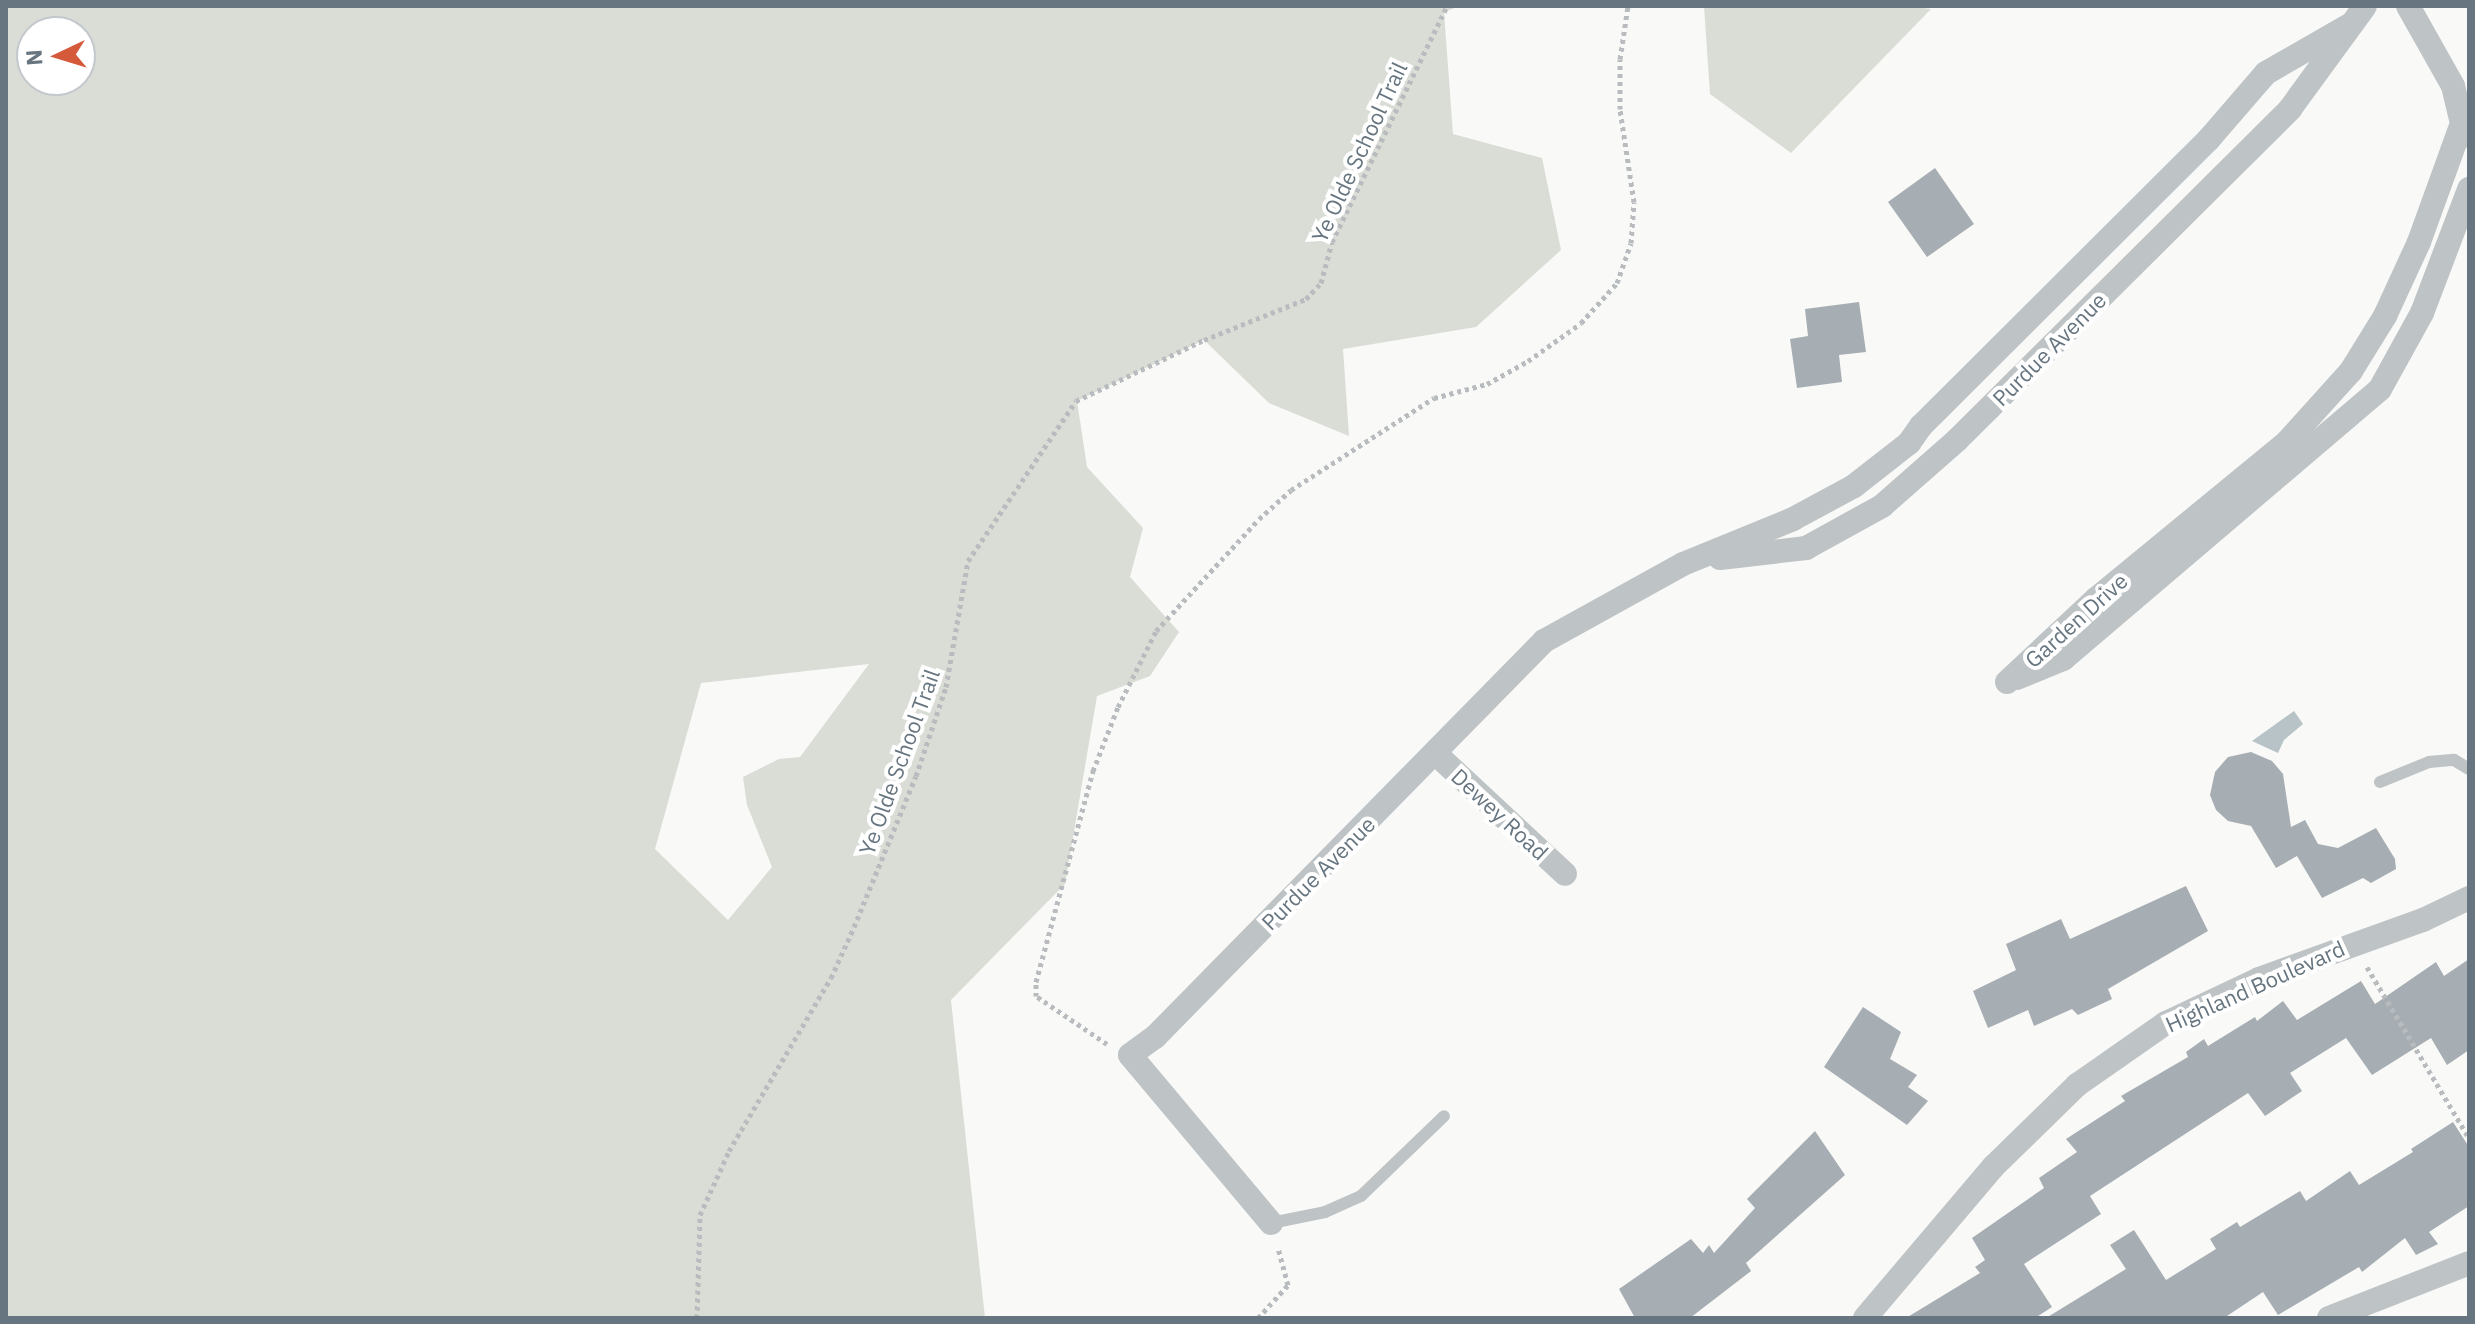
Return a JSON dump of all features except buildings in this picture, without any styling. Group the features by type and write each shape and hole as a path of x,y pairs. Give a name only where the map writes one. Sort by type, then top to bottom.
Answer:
{"street":[{"name":"Purdue Avenue","path":"1683,564 1806,548 1882,506 1957,440 2290,109 2365,6"},
{"path":"2408,6 2453,86 2469,150"},
{"name":"Purdue Avenue","path":"1130,1055 1155,1037 1544,641 1683,564 1793,519 1854,486 1909,443 1921,426 2209,139 2266,73 2348,26"},
{"name":"Garden Drive","path":"2462,123 2419,242 2385,316 2351,371 2287,442 2096,599 2007,682 2063,659 2380,389 2422,313 2469,189"},
{"name":"Dewey Road","path":"1436,754 1565,874"},
{"name":"Highland Boulevard","path":"1865,1318 1994,1166 2077,1085 2166,1023 2259,979 2352,942 2423,920 2469,898"},
{"path":"1130,1055 1271,1223"},
{"path":"2329,1318 2469,1263"}],"lane":[{"path":"2380,782 2429,762 2454,760 2469,769"},
{"path":"1271,1223 1325,1212 1361,1196 1444,1116"}],"path":[{"name":"Ye Olde School Trail","path":"697,1318 700,1215 729,1151 831,978 916,776 946,687 968,561 1076,401 1204,340 1306,299 1321,283 1332,242 1447,6"},
{"path":"1130,1055 1093,1037 1036,996 1036,982 1093,771 1118,707 1156,631 1259,519 1291,490 1434,398 1487,384 1528,361 1581,323 1617,283 1631,243 1634,202 1620,109 1620,59 1628,6"},
{"path":"2352,942 2469,1138"},
{"path":"1258,1318 1288,1285 1271,1223"}],"shaded area":[{"path":"6,6 1460,6 1444,12 1453,134 1542,158 1561,250 1476,327 1343,349 1349,436 1269,403 1204,340 1077,401 1087,467 1143,528 1130,577 1179,632 1150,676 1097,696 1065,884 951,1000 985,1318 6,1318","holes":["869,664 800,757 779,759 743,777 747,805 772,867 728,920 655,849 701,683"]},
{"path":"1704,6 1905,6 1931,9 1791,153 1710,94"},
{"path":"2294,711 2303,724 2284,740 2278,753 2252,741"}]}
